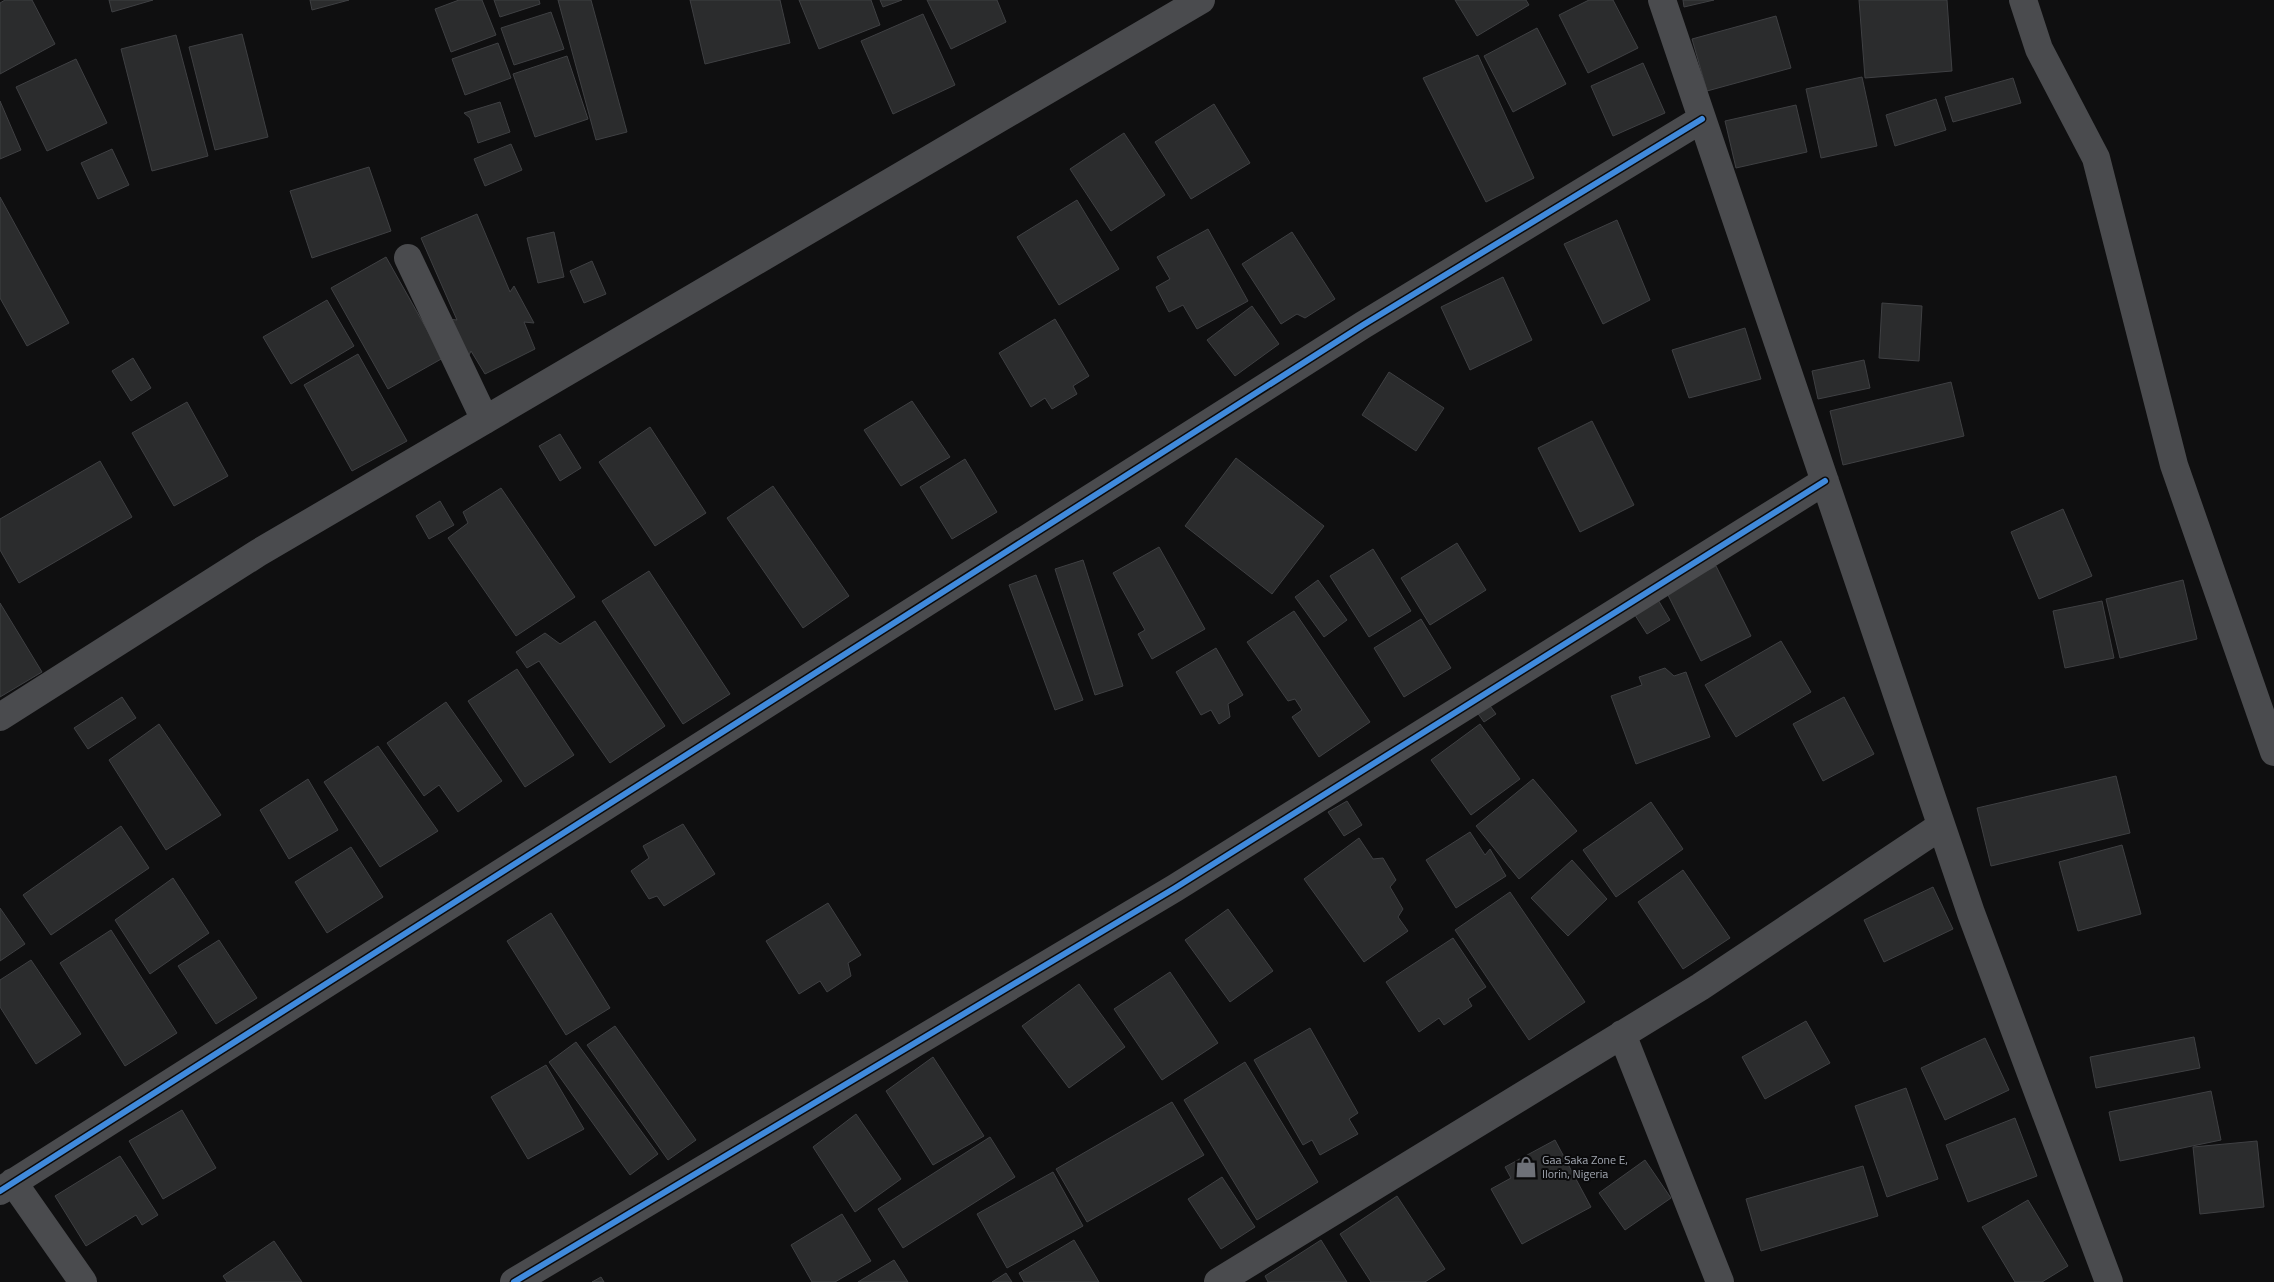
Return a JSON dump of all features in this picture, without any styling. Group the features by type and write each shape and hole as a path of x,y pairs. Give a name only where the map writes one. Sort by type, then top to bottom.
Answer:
{"street":[{"path":"0,718 258,553 1201,0"},
{"path":"1662,0 1971,913 2108,1282"},
{"path":"2023,0 2039,49 2096,158 2174,466 2274,752"},
{"path":"83,1282 6,1186 1362,325 1702,119"},
{"path":"408,258 485,420"},
{"path":"514,1282 1176,888 1825,481"},
{"path":"1218,1282 1708,981 1941,826"},
{"path":"1622,1034 1720,1282"}],"building":[{"path":"5,0 32,0 55,44 0,74 0,3"},
{"path":"109,0 153,0 112,12"},
{"path":"310,0 349,0 312,10"},
{"path":"459,0 482,0 496,35 451,52 435,9"},
{"path":"494,0 539,0 540,4 500,17"},
{"path":"558,0 591,0 627,132 596,140"},
{"path":"690,0 780,0 790,43 705,64"},
{"path":"799,0 871,0 880,25 819,49"},
{"path":"880,0 902,0 883,7"},
{"path":"927,0 997,0 1006,22 951,49"},
{"path":"1455,0 1526,0 1529,5 1477,36"},
{"path":"1589,0 1613,0 1638,48 1588,73 1559,15"},
{"path":"1683,0 1714,0 1684,7"},
{"path":"1859,0 1947,0 1952,71 1865,78"},
{"path":"551,12 564,49 514,65 501,28"},
{"path":"923,14 955,85 893,114 861,41"},
{"path":"1776,16 1791,68 1707,91 1692,39"},
{"path":"1537,28 1566,84 1513,112 1484,56"},
{"path":"242,34 268,137 215,150 189,47"},
{"path":"176,35 208,156 152,171 121,49"},
{"path":"498,43 511,78 465,95 452,59"},
{"path":"1478,55 1534,178 1486,202 1423,78"},
{"path":"567,56 588,119 535,137 513,74"},
{"path":"76,59 107,123 47,151 16,87"},
{"path":"1643,63 1665,113 1613,136 1591,86"},
{"path":"1862,77 1877,146 1821,158 1806,89"},
{"path":"2013,78 2021,103 1953,122 1945,97"},
{"path":"1936,99 1946,130 1895,146 1886,115"},
{"path":"0,101 21,150 0,159"},
{"path":"500,102 510,132 478,143 470,118 464,113"},
{"path":"1214,104 1250,163 1191,199 1155,142"},
{"path":"1796,105 1807,152 1736,168 1725,121"},
{"path":"1124,133 1165,195 1111,231 1070,169"},
{"path":"511,144 522,170 485,186 474,159"},
{"path":"112,149 129,185 98,199 81,163"},
{"path":"369,167 391,231 312,258 290,191"},
{"path":"0,197 69,323 27,346 0,298"},
{"path":"1077,200 1119,269 1059,305 1017,237"},
{"path":"477,214 510,292 514,286 534,323 524,322 535,349 485,374 471,351 467,359 448,319 457,320 421,238"},
{"path":"1617,220 1650,300 1603,324 1564,244"},
{"path":"1208,229 1248,301 1197,329 1183,305 1169,312 1156,287 1170,279 1157,257"},
{"path":"554,232 564,277 538,283 527,238"},
{"path":"1292,232 1335,299 1305,318 1297,314 1281,324 1242,264"},
{"path":"386,257 443,358 388,389 331,288"},
{"path":"592,261 606,294 584,303 570,271"},
{"path":"1503,277 1532,340 1470,370 1441,307"},
{"path":"327,300 354,346 291,384 263,337"},
{"path":"1882,303 1922,306 1919,361 1879,358"},
{"path":"1252,306 1279,344 1235,376 1207,340"},
{"path":"1055,319 1089,376 1073,386 1077,394 1052,409 1045,398 1031,407 999,353"},
{"path":"1745,328 1761,379 1689,398 1672,350"},
{"path":"358,354 407,441 352,471 304,385"},
{"path":"133,358 151,388 131,401 112,371"},
{"path":"1864,360 1870,388 1818,399 1812,371"},
{"path":"1389,372 1444,408 1416,451 1362,415"},
{"path":"1951,382 1964,436 1843,465 1830,411"},
{"path":"912,401 950,457 901,486 864,430"},
{"path":"187,402 228,476 174,506 132,433"},
{"path":"1592,421 1634,505 1580,532 1538,448"},
{"path":"650,427 706,513 655,546 599,462"},
{"path":"560,434 581,468 560,481 539,446"},
{"path":"1236,458 1324,526 1272,594 1185,526"},
{"path":"965,459 997,512 952,539 920,487"},
{"path":"100,461 132,517 19,583 0,550 0,519"},
{"path":"773,486 849,596 803,628 727,518"},
{"path":"501,488 575,597 516,636 448,538 468,523 463,512"},
{"path":"440,501 454,525 429,539 416,516"},
{"path":"2063,509 2092,576 2039,599 2011,532"},
{"path":"1457,543 1486,590 1430,625 1401,578"},
{"path":"1159,547 1205,629 1152,659 1138,634 1145,630 1113,573"},
{"path":"1373,549 1411,611 1369,637 1330,576"},
{"path":"1083,560 1123,686 1095,695 1055,569"},
{"path":"1716,566 1751,636 1701,661 1666,591"},
{"path":"649,571 730,694 683,724 602,601"},
{"path":"1036,575 1083,700 1055,710 1009,585"},
{"path":"1318,580 1347,620 1324,637 1295,597"},
{"path":"2183,580 2197,639 2120,658 2106,599"},
{"path":"1657,598 1670,620 1647,634 1633,612"},
{"path":"2102,601 2114,658 2065,668 2053,611"},
{"path":"0,603 42,672 0,697"},
{"path":"1294,611 1370,722 1319,757 1292,717 1302,710 1295,699 1288,701 1247,642"},
{"path":"1421,619 1451,668 1404,697 1374,648"},
{"path":"595,621 665,726 610,763 539,661 527,668 516,652 545,633 560,644"},
{"path":"1781,641 1811,692 1736,737 1705,685"},
{"path":"1216,648 1243,695 1228,704 1230,717 1219,724 1211,710 1201,715 1176,672"},
{"path":"1665,668 1674,676 1686,672 1710,737 1636,764 1611,696 1642,685 1639,677"},
{"path":"517,669 574,755 525,787 468,701"},
{"path":"122,697 136,718 88,749 74,728"},
{"path":"1844,697 1874,754 1823,781 1793,724"},
{"path":"1485,699 1496,714 1484,722 1474,708"},
{"path":"446,702 502,781 458,812 439,785 424,796 387,743"},
{"path":"159,724 221,815 166,850 109,760"},
{"path":"1480,724 1520,779 1471,815 1431,760"},
{"path":"378,746 438,831 380,867 324,782"},
{"path":"2116,776 2130,833 1991,866 1977,808"},
{"path":"308,779 338,830 289,859 260,810"},
{"path":"1533,779 1577,831 1519,879 1476,826"},
{"path":"1347,801 1362,825 1344,836 1328,812"},
{"path":"1651,802 1683,849 1616,897 1583,850"},
{"path":"683,824 715,874 664,906 657,896 649,899 631,871 649,858 643,846"},
{"path":"121,826 149,868 51,935 23,895"},
{"path":"1470,832 1485,855 1490,849 1506,876 1456,908 1426,860"},
{"path":"1359,838 1373,859 1383,858 1396,880 1390,887 1403,909 1398,917 1408,931 1364,962 1304,879"},
{"path":"2122,845 2141,914 2078,931 2059,862"},
{"path":"351,847 383,897 327,933 295,882"},
{"path":"1572,860 1607,899 1568,936 1531,898"},
{"path":"1683,870 1730,938 1683,969 1638,902"},
{"path":"173,878 209,933 150,974 115,920"},
{"path":"1933,887 1953,929 1884,962 1864,920"},
{"path":"1510,892 1585,1002 1529,1040 1455,930"},
{"path":"828,903 861,955 848,963 851,976 827,992 820,981 799,994 766,941"},
{"path":"0,908 25,944 0,961"},
{"path":"1228,909 1273,971 1230,1002 1185,940"},
{"path":"551,913 610,1008 566,1035 507,941"},
{"path":"111,930 177,1033 125,1066 60,963"},
{"path":"1453,938 1486,987 1468,999 1472,1006 1444,1025 1439,1018 1419,1032 1386,982"},
{"path":"219,940 257,998 216,1024 178,966"},
{"path":"31,960 81,1034 36,1064 0,1007 0,980"},
{"path":"1170,972 1218,1043 1162,1080 1114,1009"},
{"path":"1079,984 1125,1047 1069,1088 1022,1026"},
{"path":"1806,1021 1830,1063 1765,1099 1742,1057"},
{"path":"615,1026 696,1140 668,1160 587,1045"},
{"path":"1310,1028 1358,1113 1349,1119 1358,1134 1320,1155 1312,1140 1303,1145 1254,1060"},
{"path":"2194,1037 2200,1068 2096,1088 2090,1057"},
{"path":"1985,1038 2009,1090 1945,1120 1921,1068"},
{"path":"576,1042 658,1154 630,1175 549,1062"},
{"path":"933,1057 984,1136 933,1165 886,1091"},
{"path":"1245,1062 1318,1182 1257,1220 1184,1100"},
{"path":"546,1065 584,1129 528,1159 491,1097"},
{"path":"1906,1088 1938,1179 1887,1197 1855,1106"},
{"path":"2211,1091 2221,1140 2120,1161 2109,1112"},
{"path":"1172,1102 1204,1155 1087,1222 1056,1169"},
{"path":"182,1110 216,1168 163,1199 129,1141"},
{"path":"856,1114 901,1179 855,1212 813,1147"},
{"path":"2015,1118 2037,1176 1968,1202 1946,1145"},
{"path":"990,1137 1015,1177 903,1248 878,1209"},
{"path":"1555,1140 1591,1207 1522,1244 1491,1189 1511,1178 1505,1167"},
{"path":"2257,1141 2264,1207 2200,1214 2193,1147"},
{"path":"120,1156 158,1215 142,1225 136,1215 86,1246 55,1196"},
{"path":"1645,1160 1671,1198 1625,1230 1599,1193"},
{"path":"1863,1166 1878,1216 1761,1251 1746,1199"},
{"path":"1053,1172 1083,1226 1007,1268 977,1214"},
{"path":"1222,1177 1255,1227 1221,1249 1188,1199"},
{"path":"1397,1196 1445,1269 1425,1282 1371,1282 1340,1234"},
{"path":"2028,1200 2068,1266 2042,1282 2015,1282 1982,1227"},
{"path":"842,1214 871,1261 835,1282 812,1282 791,1245"},
{"path":"1074,1240 1099,1282 1024,1282 1019,1273"},
{"path":"1321,1240 1347,1282 1268,1282 1265,1276"},
{"path":"274,1241 302,1282 227,1282 223,1276"},
{"path":"894,1260 908,1282 858,1282"},
{"path":"1006,1273 1012,1282 992,1282"},
{"path":"601,1277 604,1282 592,1282"}],"cycle path":[{"path":"0,1191 1363,325 1702,119"},
{"path":"514,1282 1175,888 1825,481"}],"place":[{"name":"Gaa Saka Zone E, Ilorin, Nigeria","path":"1526,1167"}]}
